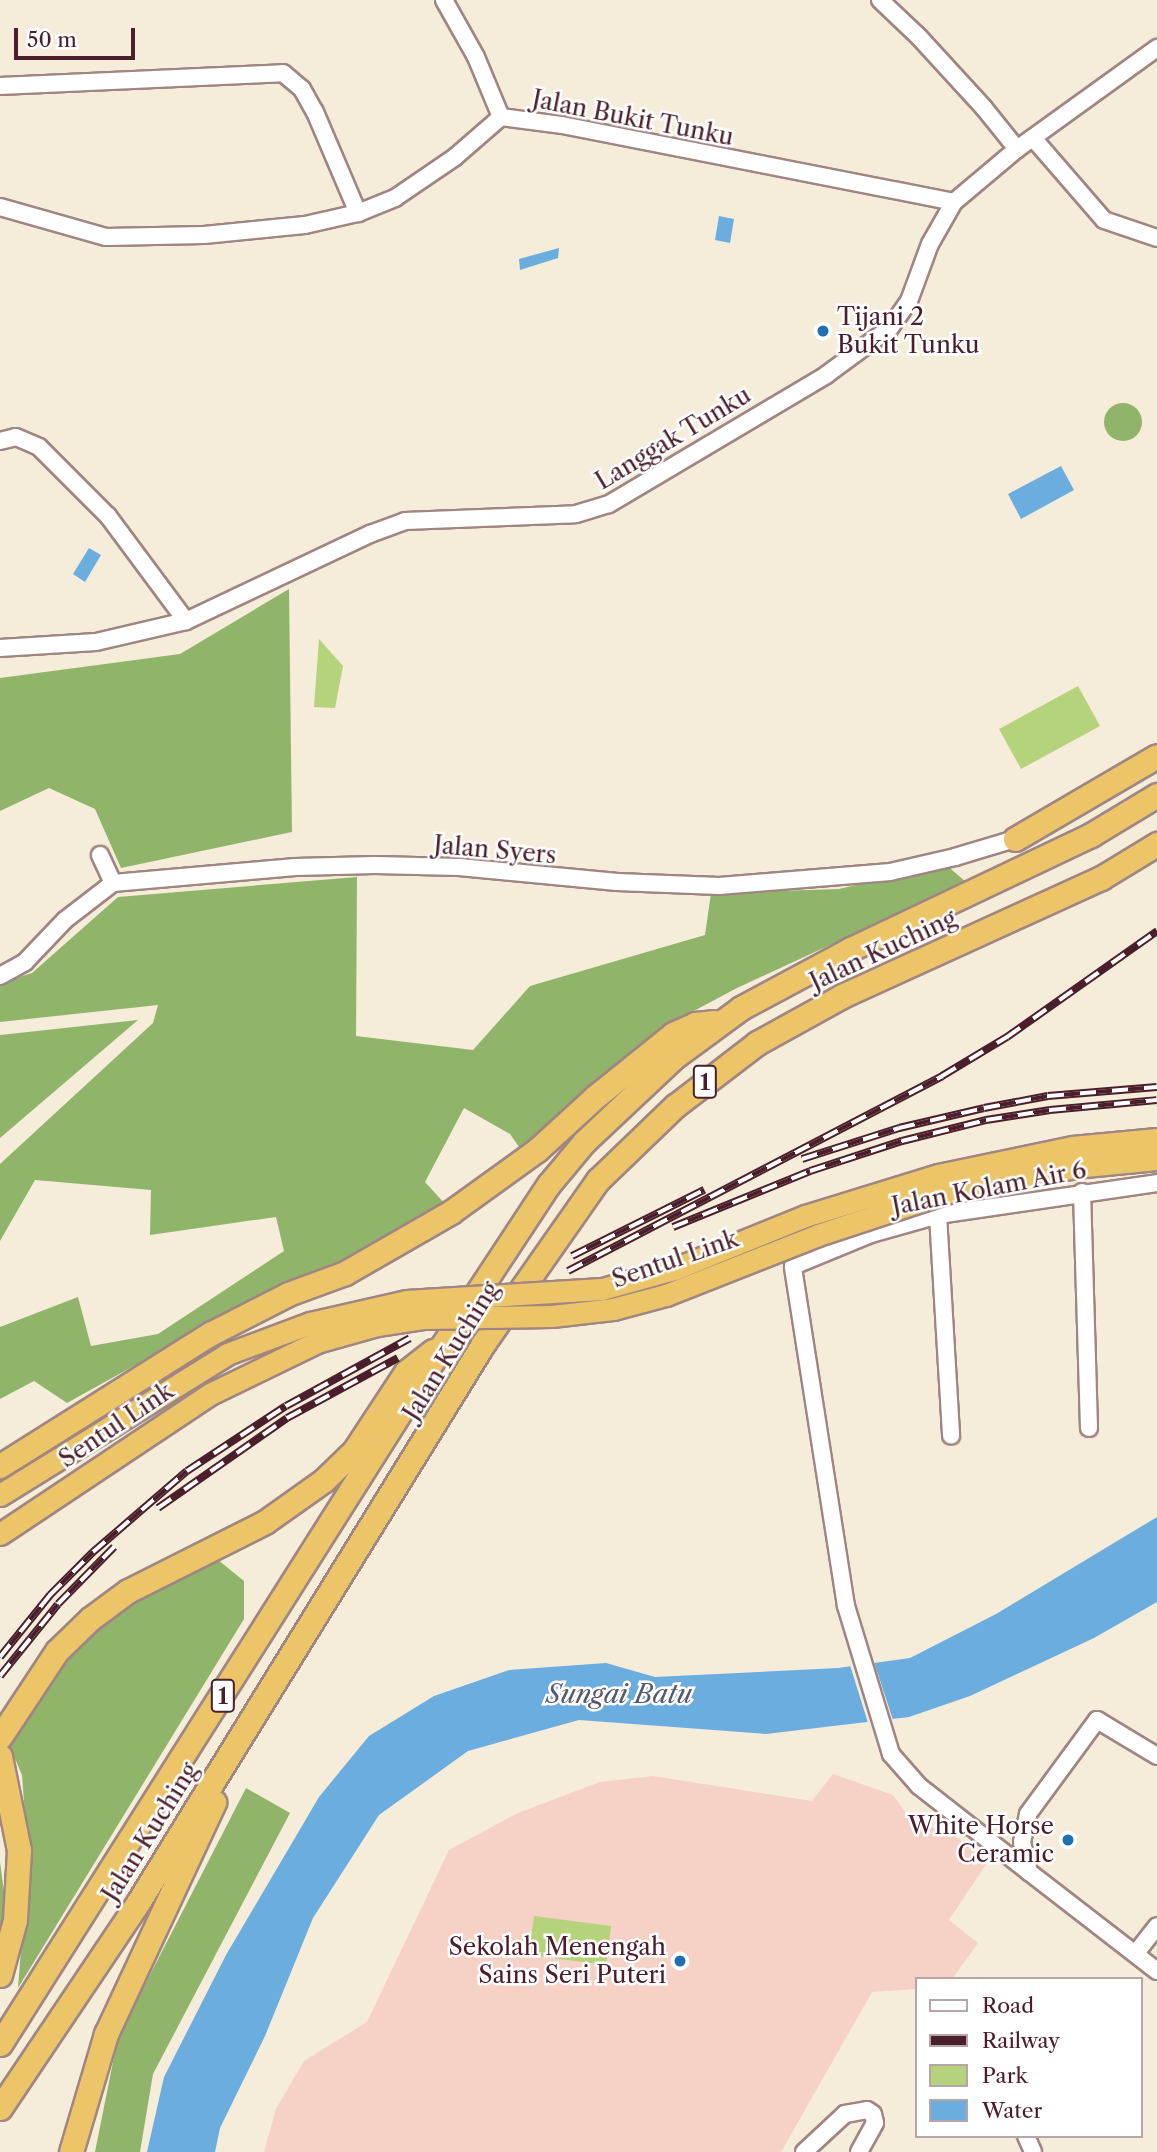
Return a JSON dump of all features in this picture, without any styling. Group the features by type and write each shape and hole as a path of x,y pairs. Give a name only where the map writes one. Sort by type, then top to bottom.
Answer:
{"highway":[{"path":"1015,839 1157,756"},
{"name":"Jalan Kuching","path":"0,2044 442,1346 549,1184 583,1142 623,1102 722,1021 852,949 1091,835 1157,795"},
{"name":"Jalan Kuching","path":"0,2108 139,1901 490,1334 586,1195 647,1131 757,1043 801,1018 1101,878 1157,844"},
{"path":"0,1466 210,1334 288,1294 345,1273 451,1212 537,1150 613,1082 673,1034 695,1024 722,1021"},
{"path":"0,1737 57,1651 90,1619 128,1591 265,1522 324,1480 354,1451 406,1372 442,1346"},
{"path":"71,2152 106,2034 213,1806 230,1753"},
{"path":"0,1756 19,1850 15,1920 0,1975"}],"main road":[{"name":"Sentul Link","path":"0,1495 227,1354 310,1322 407,1301 602,1289 674,1269 804,1216 938,1175 1072,1147 1157,1139"},
{"name":"Sentul Link","path":"0,1534 210,1394 317,1342 377,1325 424,1318 552,1316 613,1309 666,1295 818,1235 945,1193 1075,1167 1157,1158"}],"street":[{"path":"444,0 476,57 500,117"},
{"path":"880,0 919,37 984,107 1017,149"},
{"name":"Langgak Tunku","path":"0,648 96,642 186,621 370,534 405,521 576,514 593,511 622,497 826,375 890,328 909,301 930,243 954,202 1017,149 1157,48"},
{"path":"0,86 282,73 291,77 302,89 315,112 358,213"},
{"name":"Jalan Bukit Tunku","path":"0,207 86,234 131,238 292,226 358,213 396,198 454,157 500,117 562,125 954,202"},
{"path":"1033,138 1104,220 1157,238"},
{"path":"0,441 16,437 39,447 121,531 186,621"},
{"name":"Jalan Syers","path":"113,883 295,867 375,864 719,886 890,872 1015,839"},
{"path":"0,976 26,962 65,920 113,883 100,855"},
{"name":"Jalan Kolam Air 6","path":"1029,1872 919,1786 891,1754 852,1630 820,1451 793,1266 871,1234 938,1215 1157,1183"},
{"path":"1082,1192 1089,1428"},
{"path":"938,1215 951,1436"},
{"path":"1157,1756 1097,1720 1028,1814 1022,1842 1029,1872 1157,1970"},
{"path":"1136,1953 1157,1926"},
{"path":"804,2152 845,2113 867,2110 873,2114 875,2123 859,2152"}],"shaded area":[{"name":"Sekolah Menengah Sains Seri Puteri","path":"833,1774 893,1795 911,1820 954,1835 987,1863 949,1920 978,1943 953,1977 916,1977 916,1989 872,1992 781,2152 264,2152 276,2109 304,2061 367,2022 449,1850 518,1813 600,1782 653,1776 812,1801"}],"green space":[{"path":"1123,403 1136,409 1142,422 1136,435 1123,441 1110,435 1104,422 1110,409"},
{"path":"289,589 292,832 121,868 95,809 49,788 0,811 0,678 180,654"},
{"path":"319,639 343,666 335,708 314,707"},
{"path":"1078,686 1100,726 1021,769 999,729"},
{"path":"945,864 966,882 737,988 660,1029 524,1154 510,1134 464,1108 425,1182 447,1206 359,1256 240,1307 67,1403 34,1381 0,1399 0,1327 78,1297 91,1346 158,1334 284,1251 276,1217 150,1235 151,1190 35,1180 0,1241 0,1164 153,1023 158,1005 0,1022 0,983 32,973 118,897 357,877 356,1036 473,1050 530,986 705,935 711,893 839,889"},
{"path":"138,1020 0,1138 0,1035"},
{"path":"212,1555 244,1581 244,1619 18,1988 28,1857 22,1775 10,1747 62,1664 119,1610"},
{"path":"246,1788 290,1813 153,2074 140,2152 95,2152 118,2037"},
{"path":"0,1862 6,1907 0,1932"},
{"path":"534,1916 611,1926 606,1965 529,1955"}],"water":[{"path":"719,216 734,219 730,243 715,240"},
{"path":"559,248 558,258 520,270 519,259"},
{"path":"1061,466 1074,490 1021,519 1008,494"},
{"path":"89,548 101,555 85,582 73,574"},
{"name":"Sungai Batu","path":"1157,1517 1157,1602 1094,1638 970,1696 909,1717 766,1734 579,1720 468,1751 379,1815 313,1918 265,2036 220,2128 215,2152 147,2152 164,2077 226,1955 319,1797 369,1736 434,1696 509,1670 606,1663 655,1677 838,1668 910,1658 996,1614"}],"pier":[{"path":"873,1659 894,1723 869,1726 849,1662"}],"railway":[{"path":"568,1271 942,1076 1007,1037 1157,931"},
{"path":"802,1159 899,1128 984,1108 1048,1096 1157,1087"},
{"path":"673,1227 810,1171 902,1141 986,1120 1050,1110 1157,1100"},
{"path":"572,1256 704,1190"},
{"path":"0,1657 50,1595 93,1552 187,1471 286,1406 410,1338"},
{"path":"158,1508 287,1418 398,1358"},
{"path":"0,1676 58,1604 114,1547"}],"place":[{"name":"Tijani 2 Bukit Tunku","path":"823,331"},
{"name":"White Horse Ceramic","path":"1068,1840"},
{"name":"Sekolah Menengah Sains Seri Puteri","path":"680,1961"}]}
